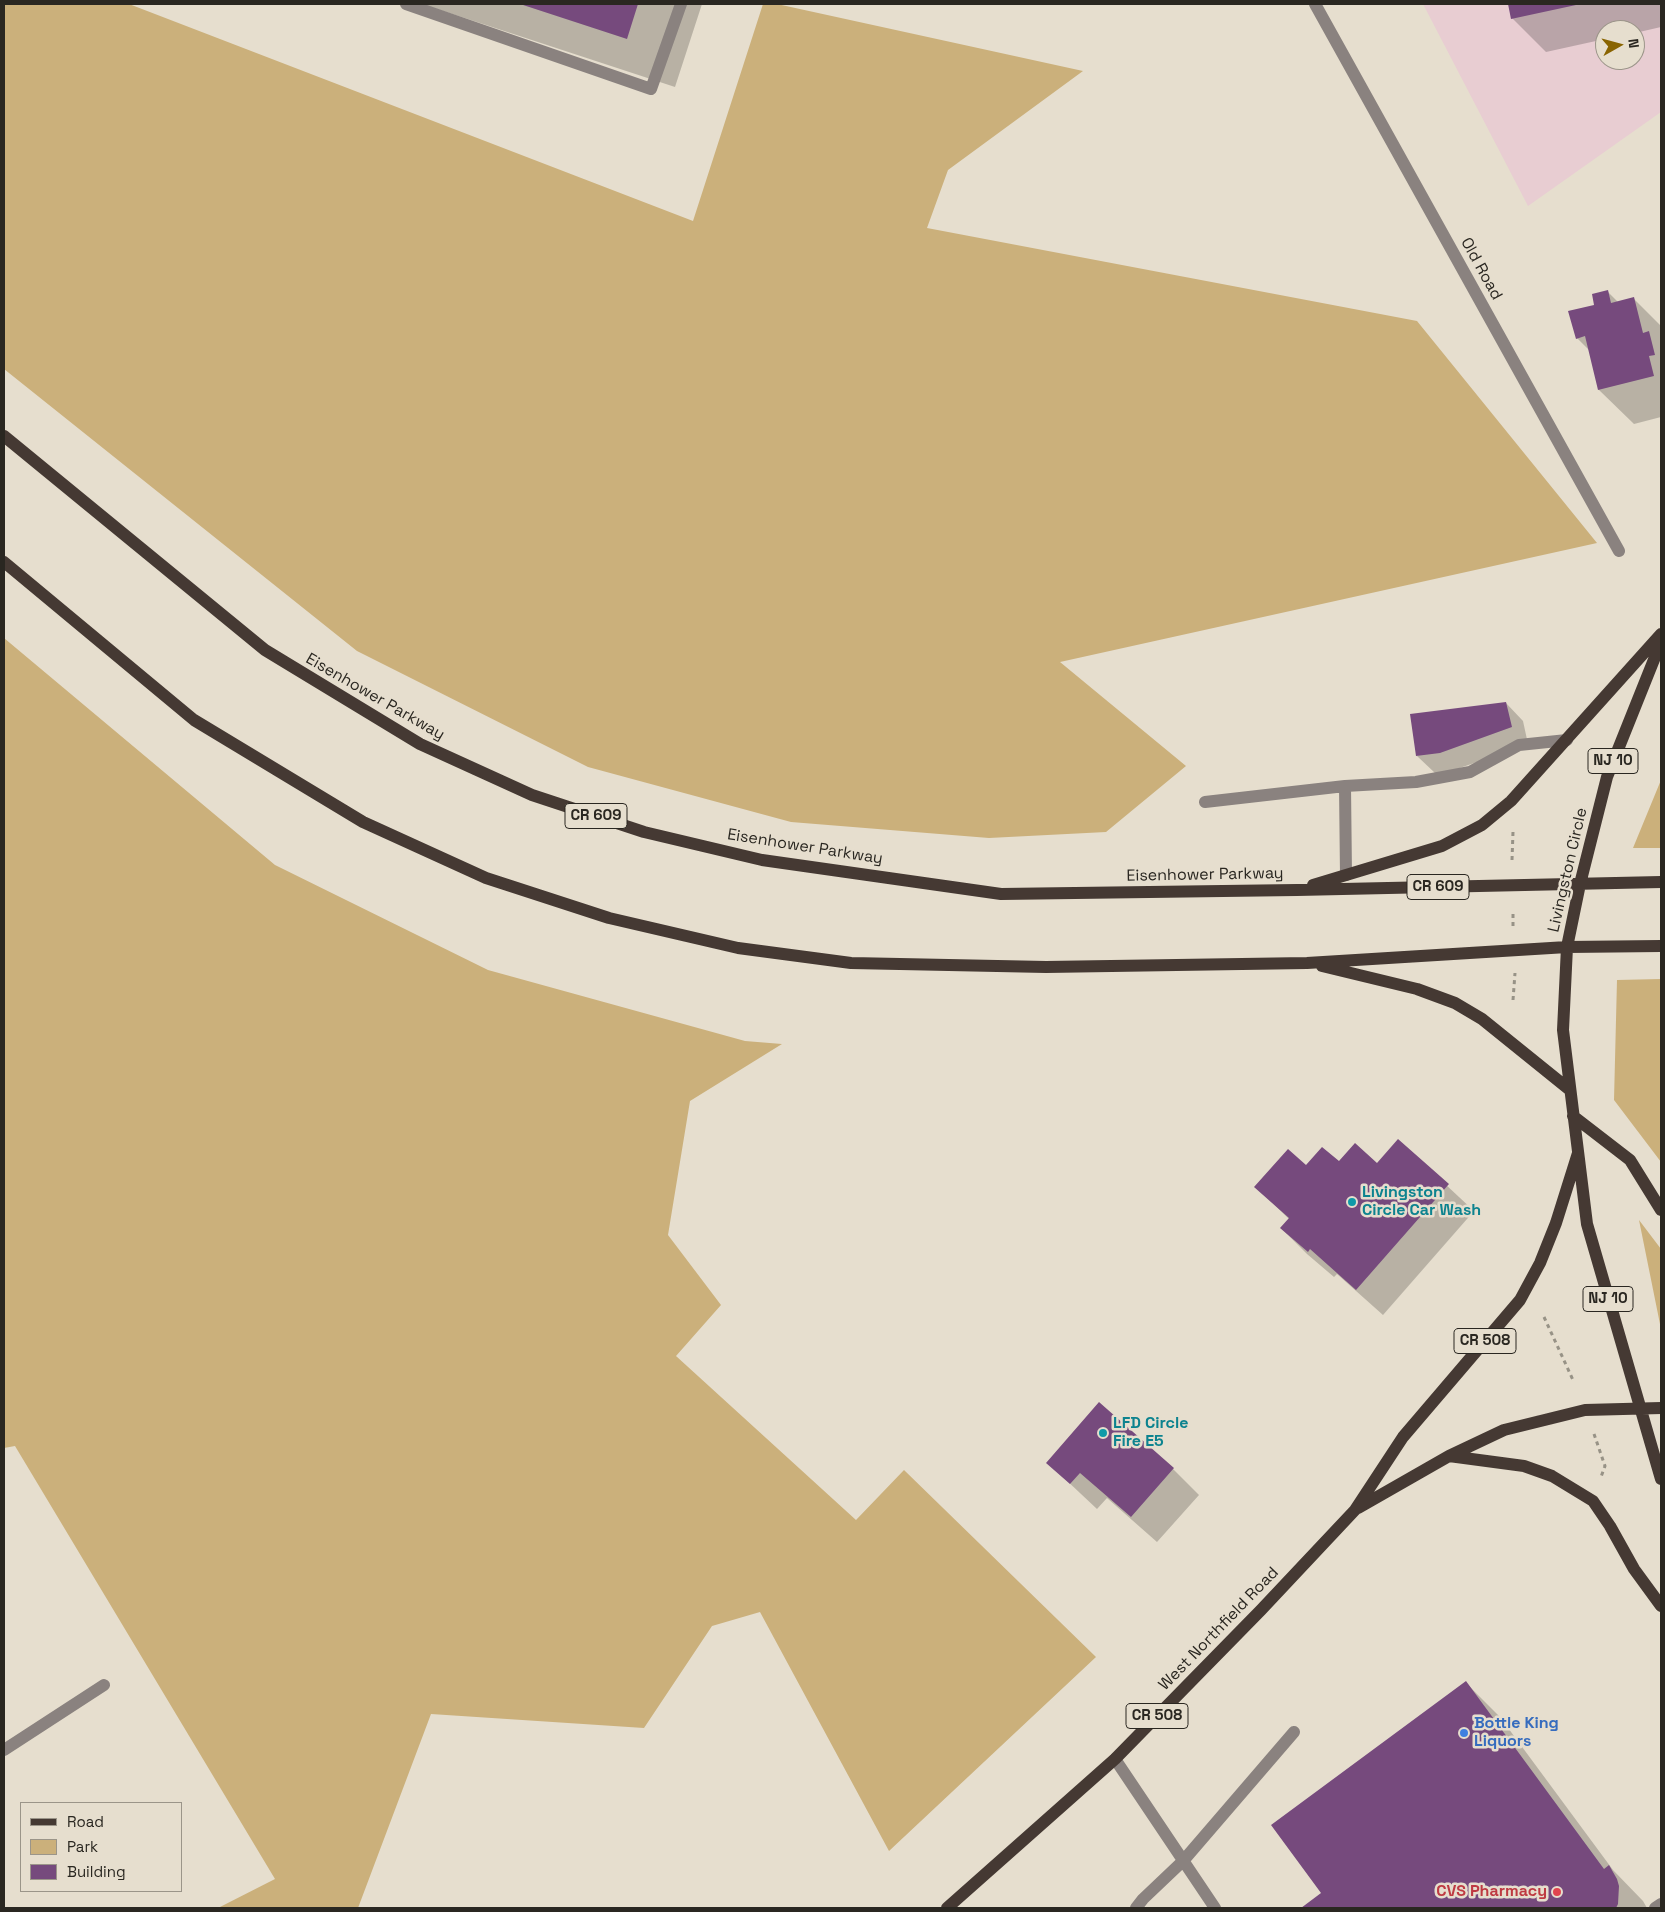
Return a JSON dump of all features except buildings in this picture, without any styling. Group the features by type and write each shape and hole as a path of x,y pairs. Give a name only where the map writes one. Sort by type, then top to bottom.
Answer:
{"main road":[{"name":"Eisenhower Parkway","path":"4,436 265,650 420,744 532,795 644,832 762,860 1001,894 1661,882"},
{"path":"4,562 194,720 363,822 486,878 610,918 738,948 851,964 1046,967 1307,963 1567,947 1661,946"},
{"path":"1297,890 1442,846 1482,825 1511,801 1661,634"},
{"name":"Livingston Circle","path":"1573,1116 1563,1030 1567,947 1580,884 1607,777 1661,642"},
{"path":"1307,963 1417,988 1455,1003 1482,1019 1570,1090"},
{"path":"1573,1116 1630,1160 1661,1210"},
{"name":"NJ 10","path":"1573,1116 1586,1224 1661,1479"},
{"name":"CR 508","path":"1355,1510 1403,1437 1520,1300 1540,1263 1556,1223 1578,1153"},
{"name":"CR 508","path":"1355,1510 1450,1456 1504,1430 1585,1410 1661,1408"},
{"path":"1450,1456 1524,1466 1552,1476 1593,1502 1610,1526 1634,1568 1661,1606"},
{"name":"West Northfield Road","path":"947,1908 1114,1760 1261,1610 1355,1510"}],"street":[{"path":"406,4 651,89 681,4"},
{"name":"Old Road","path":"1315,4 1619,551"},
{"path":"1205,802 1345,786 1416,782 1470,772 1519,746 1567,740"},
{"path":"1345,786 1346,875"},
{"path":"4,1750 104,1685"},
{"path":"1136,1908 1182,1861 1294,1732"},
{"path":"1114,1760 1215,1908"},
{"path":"1655,1908 1661,1904"}],"path":[{"path":"1512,860 1513,831"},
{"path":"1512,927 1513,911"},
{"path":"1513,1000 1515,972"},
{"path":"1544,1316 1573,1380"},
{"path":"1592,1429 1605,1466 1601,1478"}],"shaded area":[{"path":"1423,4 1661,4 1661,112 1528,206"}],"green space":[{"path":"4,4 129,4 693,221 763,4 777,4 1083,71 948,170 927,228 1417,321 1597,543 1060,662 1186,766 1106,832 989,838 791,822 588,767 357,651 4,369"},
{"path":"4,638 275,865 488,970 745,1041 782,1044 690,1101 668,1235 721,1305 676,1356 856,1520 904,1470 1096,1657 889,1851 760,1612 712,1626 644,1728 431,1714 358,1908 218,1908 275,1879 15,1446 4,1448"},
{"path":"1661,780 1661,848 1633,848"},
{"path":"1661,979 1661,1162 1614,1100 1617,980"},
{"path":"1639,1220 1661,1249 1661,1329"}],"place":[{"name":"Livingston Circle Car Wash","path":"1352,1202"},
{"name":"LFD Circle Fire E5","path":"1103,1433"},
{"name":"Bottle King Liquors","path":"1464,1733"},
{"name":"CVS Pharmacy","path":"1557,1892"}]}
